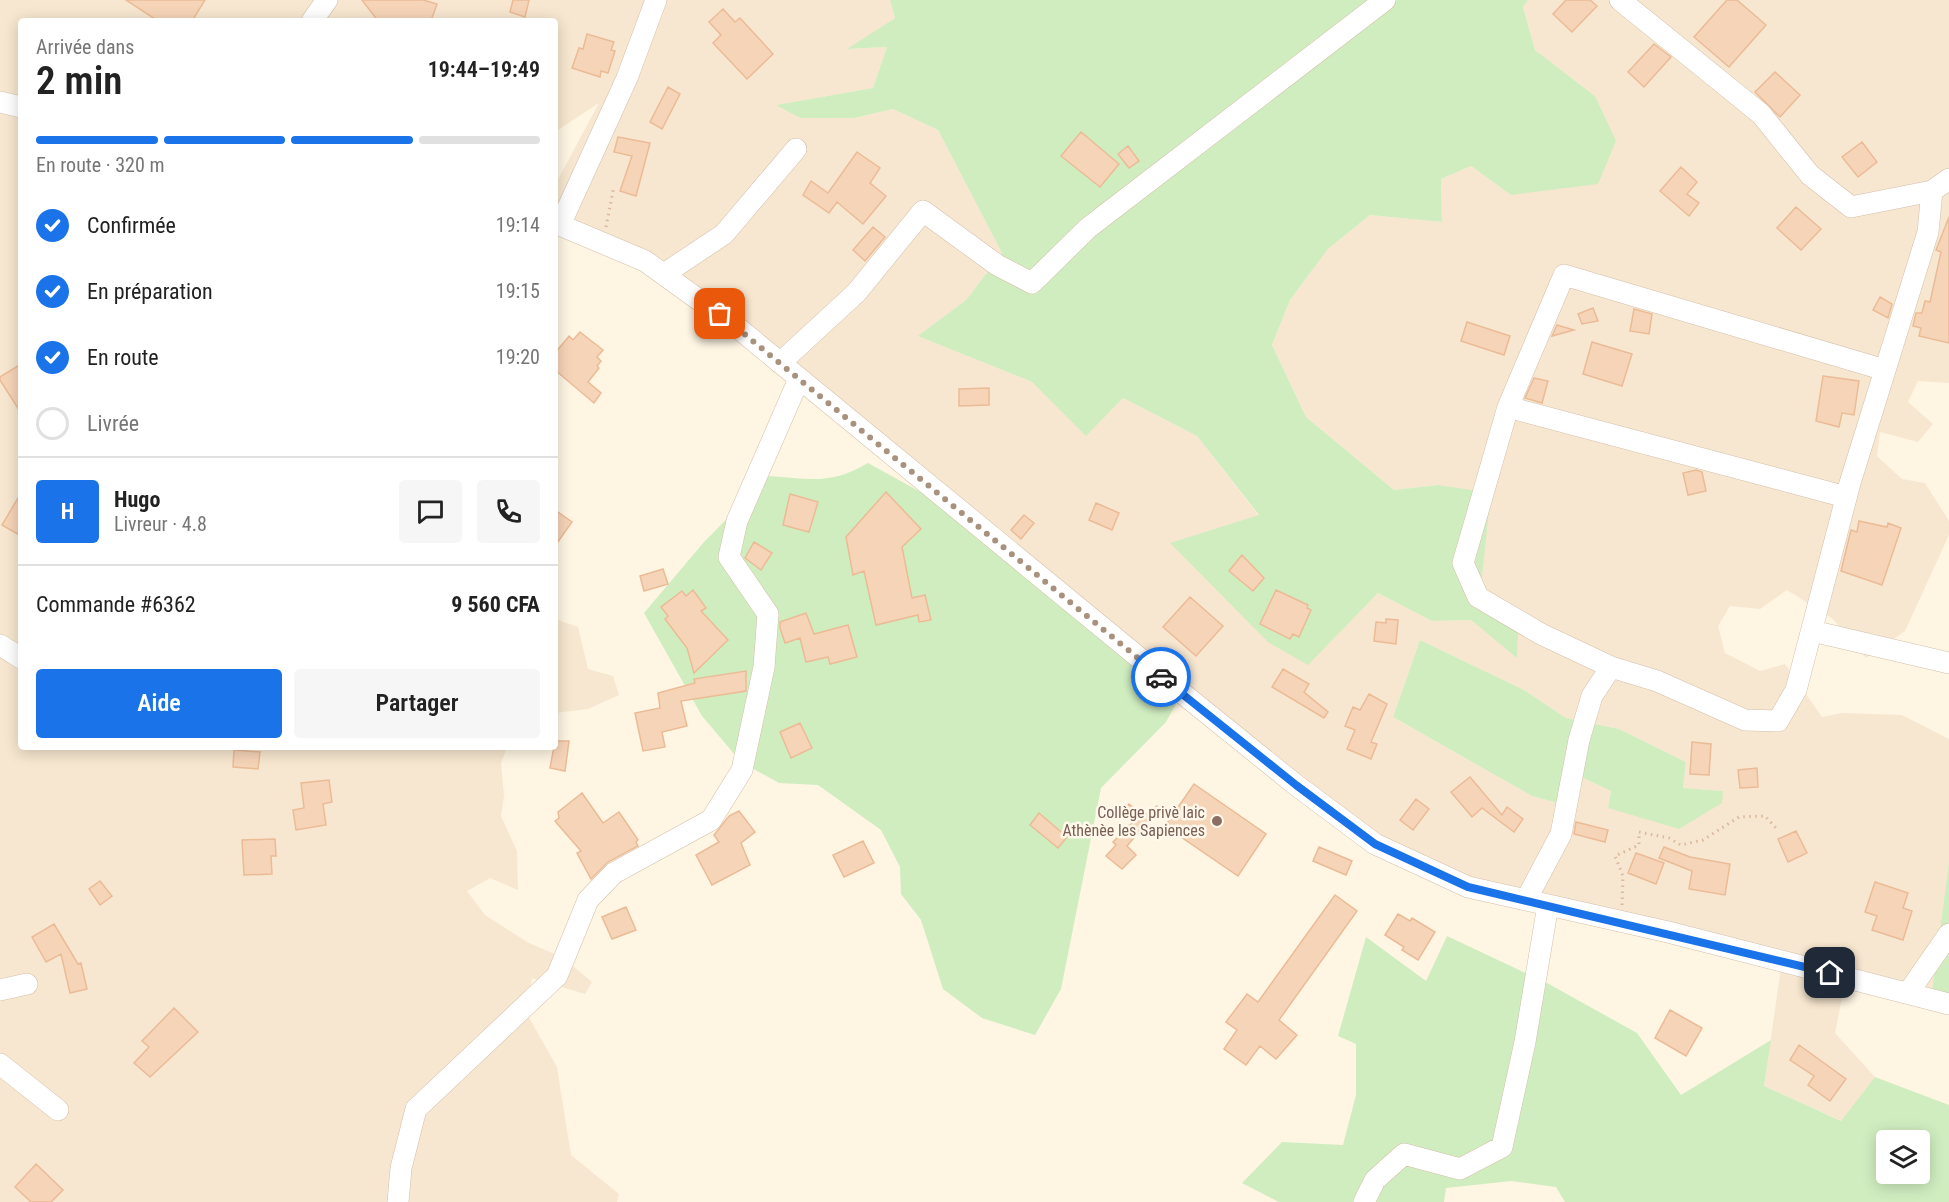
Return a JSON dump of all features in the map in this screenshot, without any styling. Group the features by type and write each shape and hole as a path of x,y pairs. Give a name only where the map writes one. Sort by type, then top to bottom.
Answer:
{"street":[{"path":"314,18 327,0"},
{"path":"558,222 627,78 656,0"},
{"path":"780,363 856,293 923,211 998,266 1032,283 1088,228 1386,0"},
{"path":"1620,0 1761,114 1810,175 1851,207 1941,185 1928,232 1846,497 1796,690 1778,721 1745,720 1657,681 1611,667 1541,634 1478,597 1463,563 1508,407 1564,274 1885,370"},
{"path":"0,102 18,106"},
{"path":"664,274 724,234 796,149"},
{"path":"558,224 645,261 738,328 1230,732 1375,844 1468,887 1622,922 1949,1004"},
{"path":"399,1202 401,1168 416,1109 557,976 588,900 614,873 711,820 742,770 764,667 768,614 729,557 737,521 799,379"},
{"path":"1508,407 1846,497"},
{"path":"1812,631 1949,663"},
{"path":"0,645 18,656"},
{"path":"1526,900 1561,834 1579,740 1592,696 1611,667"},
{"path":"1364,1202 1376,1180 1404,1154 1460,1169 1502,1147 1525,1042 1548,905"},
{"path":"1908,993 1949,934"},
{"path":"0,990 27,984"},
{"path":"0,1064 58,1110"}],"path":[{"path":"603,243 614,186"},
{"path":"1622,922 1623,876 1615,856 1638,845 1639,832 1669,838 1680,845 1702,840 1739,818 1765,816 1776,828"}],"shaded area":[{"path":"0,0 890,0 895,18 848,49 887,47 873,88 777,105 800,118 854,118 893,109 938,130 1002,253 966,300 919,336 1032,382 1086,435 1123,398 1197,436 1259,516 1171,543 1308,664 1378,593 1432,621 1471,620 1517,657 1519,618 1481,585 1483,550 1438,485 1394,490 1306,417 1272,345 1290,300 1328,249 1370,215 1442,222 1441,179 1471,166 1511,195 1595,96 1535,50 1523,7 1528,0 1949,0 1949,383 1918,381 1908,402 1933,424 1918,442 1880,432 1877,456 1902,479 1925,483 1949,521 1949,535 1905,631 1866,658 1833,619 1787,590 1760,609 1730,606 1718,626 1725,653 1760,671 1785,664 1822,717 1842,713 1902,715 1949,739 1949,861 1931,998 1846,978 1835,1033 1875,1077 1842,1121 1764,1086 1782,961 1468,887 1375,844 645,261 558,224 558,179 599,103 558,130 558,18 18,18 18,750 506,750 501,763 504,796 501,816 517,851 518,890 490,878 467,891 485,915 529,943 562,957 592,982 585,994 532,978 527,1014 557,1067 571,1155 619,1194 617,1202 0,1202","holes":["1420,640 1524,690 1566,718 1619,729 1686,762 1683,788 1722,791 1722,803 1608,808 1611,791 1575,774 1561,804 1532,796 1393,717"]},
{"path":"558,620 578,627 588,669 613,676 619,695 588,709 558,713"}],"green space":[{"path":"890,0 1528,0 1523,7 1535,50 1595,96 1616,141 1598,184 1511,195 1471,166 1441,179 1442,222 1370,215 1328,249 1290,300 1272,345 1306,417 1394,490 1438,485 1491,493 1481,585 1519,618 1517,658 1471,620 1432,621 1378,593 1308,665 1268,642 1170,543 1259,515 1197,436 1123,398 1086,436 1032,382 918,336 966,300 1002,253 938,130 893,109 854,118 800,118 776,105 873,88 887,47 847,49 895,18"},
{"path":"868,463 964,516 1182,693 1166,722 1101,788 1061,989 1035,1035 982,1018 943,989 921,920 901,894 900,867 881,830 818,785 779,783 741,762 702,716 644,613 704,542 769,476 831,478"},
{"path":"1420,640 1524,690 1566,718 1619,729 1686,762 1683,788 1723,791 1722,803 1679,829 1608,808 1611,791 1575,774 1561,804 1532,796 1393,717"},
{"path":"1949,861 1949,1004 1931,998"},
{"path":"1447,936 1547,983 1637,1033 1681,1095 1771,1040 1764,1086 1841,1121 1875,1077 1949,1105 1949,1202 1565,1202 1556,1187 1511,1181 1446,1188 1444,1202 1279,1202 1242,1183 1282,1142 1343,1145 1356,1095 1356,1044 1338,1036 1366,937 1426,981"}],"building":[{"path":"126,0 205,0 194,18 153,18"},
{"path":"362,0 423,0 437,4 432,18 376,18"},
{"path":"513,0 529,0 525,17 510,12"},
{"path":"1566,0 1590,0 1597,6 1572,32 1553,14"},
{"path":"1727,0 1737,0 1766,25 1729,67 1694,37"},
{"path":"723,9 735,22 740,18 773,54 747,79 713,43 721,35 709,22"},
{"path":"587,34 614,42 611,50 615,51 608,73 601,71 600,77 572,68 579,48 583,49"},
{"path":"1654,44 1671,57 1644,87 1628,72"},
{"path":"1775,72 1800,95 1780,117 1755,92"},
{"path":"668,87 680,94 662,129 650,122"},
{"path":"1081,132 1119,164 1100,187 1061,156"},
{"path":"618,137 650,143 636,196 620,191 632,156 614,152"},
{"path":"1862,142 1877,162 1858,177 1842,157"},
{"path":"1128,146 1139,161 1129,168 1118,154"},
{"path":"857,152 880,168 870,183 886,196 863,224 837,202 829,213 803,195 811,181 828,193"},
{"path":"1681,167 1697,182 1687,194 1699,203 1689,216 1660,191"},
{"path":"1796,207 1821,229 1801,250 1777,228"},
{"path":"1949,217 1949,343 1919,336 1921,328 1913,326 1916,313 1922,313 1925,301 1930,302 1941,252 1936,250"},
{"path":"873,227 885,237 865,261 853,250"},
{"path":"1880,297 1892,304 1888,318 1873,310"},
{"path":"1593,308 1598,321 1582,324 1578,314"},
{"path":"1634,309 1652,314 1649,334 1630,331"},
{"path":"1467,322 1510,336 1504,355 1461,341"},
{"path":"1557,325 1574,330 1552,336"},
{"path":"580,332 603,350 597,357 601,361 597,366 599,368 588,382 601,393 594,403 558,373 558,349 569,336 573,340"},
{"path":"1592,342 1632,354 1622,386 1583,374"},
{"path":"18,366 18,408 0,380 0,377"},
{"path":"1823,376 1859,381 1854,415 1842,413 1839,427 1816,421"},
{"path":"1534,378 1548,381 1542,403 1525,398"},
{"path":"989,388 989,405 959,406 959,389"},
{"path":"1696,470 1702,472 1706,491 1688,495 1683,473"},
{"path":"886,492 921,529 902,547 912,598 925,595 931,620 919,622 918,615 876,625 864,571 853,575 846,537"},
{"path":"790,494 818,502 809,532 783,525"},
{"path":"18,498 18,534 2,525"},
{"path":"1096,503 1119,513 1112,530 1089,520"},
{"path":"558,512 572,522 558,542"},
{"path":"1024,515 1034,523 1021,539 1011,530"},
{"path":"1859,521 1887,527 1888,523 1901,528 1882,585 1841,571 1851,530 1857,532"},
{"path":"754,542 772,553 761,570 745,558"},
{"path":"1242,555 1264,578 1253,591 1229,571"},
{"path":"663,569 668,584 644,591 640,576"},
{"path":"693,590 706,608 701,611 728,640 694,673 687,648 665,619 668,616 661,607 682,591 686,596"},
{"path":"1276,590 1308,605 1307,608 1311,610 1299,637 1293,634 1290,639 1260,624"},
{"path":"1190,597 1223,626 1196,656 1163,627"},
{"path":"806,613 814,634 848,625 857,657 830,664 828,657 806,662 800,638 785,643 780,622"},
{"path":"1386,619 1398,620 1396,644 1374,641 1376,622 1386,623"},
{"path":"1283,669 1309,684 1304,692 1328,712 1324,718 1272,687"},
{"path":"746,671 746,691 681,701 687,726 662,732 665,747 643,751 635,713 660,708 658,693 695,683 694,679"},
{"path":"1369,694 1387,704 1371,742 1377,744 1371,759 1347,749 1355,730 1345,726 1353,707 1360,710"},
{"path":"800,723 812,748 791,758 780,732"},
{"path":"558,741 569,741 565,771 550,768 553,750 558,750"},
{"path":"1692,742 1711,744 1709,775 1690,774"},
{"path":"234,750 260,752 258,769 233,767"},
{"path":"1757,768 1758,787 1740,788 1738,770"},
{"path":"1470,777 1502,815 1507,807 1523,819 1514,832 1482,808 1472,817 1451,792"},
{"path":"329,780 332,802 323,804 326,825 296,830 293,810 304,808 301,783"},
{"path":"1194,784 1266,834 1238,876 1165,826"},
{"path":"582,793 603,823 619,812 638,840 636,842 638,846 608,862 591,879 577,853 581,851 555,821 559,818 558,812"},
{"path":"1416,799 1429,809 1413,830 1400,820"},
{"path":"1129,804 1143,816 1157,806 1159,808 1127,846 1136,855 1122,869 1106,856 1116,845 1113,842 1132,823 1122,814"},
{"path":"739,811 755,832 741,843 750,865 712,885 696,855 719,842 714,835 729,816"},
{"path":"1039,813 1067,837 1058,848 1030,825"},
{"path":"1576,822 1608,830 1605,842 1574,834"},
{"path":"1796,831 1807,853 1788,862 1778,839"},
{"path":"275,839 276,856 271,856 272,874 244,875 242,840"},
{"path":"863,841 874,863 844,877 833,855"},
{"path":"1319,847 1352,861 1346,875 1313,861"},
{"path":"1664,847 1690,857 1730,864 1725,895 1689,889 1692,871 1659,858"},
{"path":"1636,853 1664,863 1656,884 1628,873"},
{"path":"100,881 112,896 100,905 89,889"},
{"path":"1875,882 1908,893 1903,908 1912,911 1903,940 1872,930 1877,916 1865,912"},
{"path":"1335,895 1357,911 1279,1020 1297,1035 1276,1059 1260,1046 1246,1065 1224,1049 1237,1030 1226,1022 1247,994 1258,1002"},
{"path":"626,907 636,930 612,939 602,917"},
{"path":"1398,914 1410,921 1412,918 1435,932 1418,960 1402,950 1404,947 1385,935"},
{"path":"54,924 78,964 81,963 87,989 70,993 61,954 46,962 32,937"},
{"path":"174,1008 198,1032 150,1077 134,1063 149,1047 142,1041"},
{"path":"1670,1010 1702,1028 1686,1056 1655,1038"},
{"path":"1799,1045 1846,1079 1830,1101 1808,1085 1814,1076 1790,1060"},
{"path":"36,1164 63,1190 51,1202 31,1202 15,1187"}],"way so far":[{"path":"720,314 1161,677"}],"place":[{"name":"Collège privè laic Athènèe les Sapiences","path":"1217,821"}],"route":[{"path":"1161,677 1296,785 1375,844 1468,887 1668,932 1830,973"}]}
